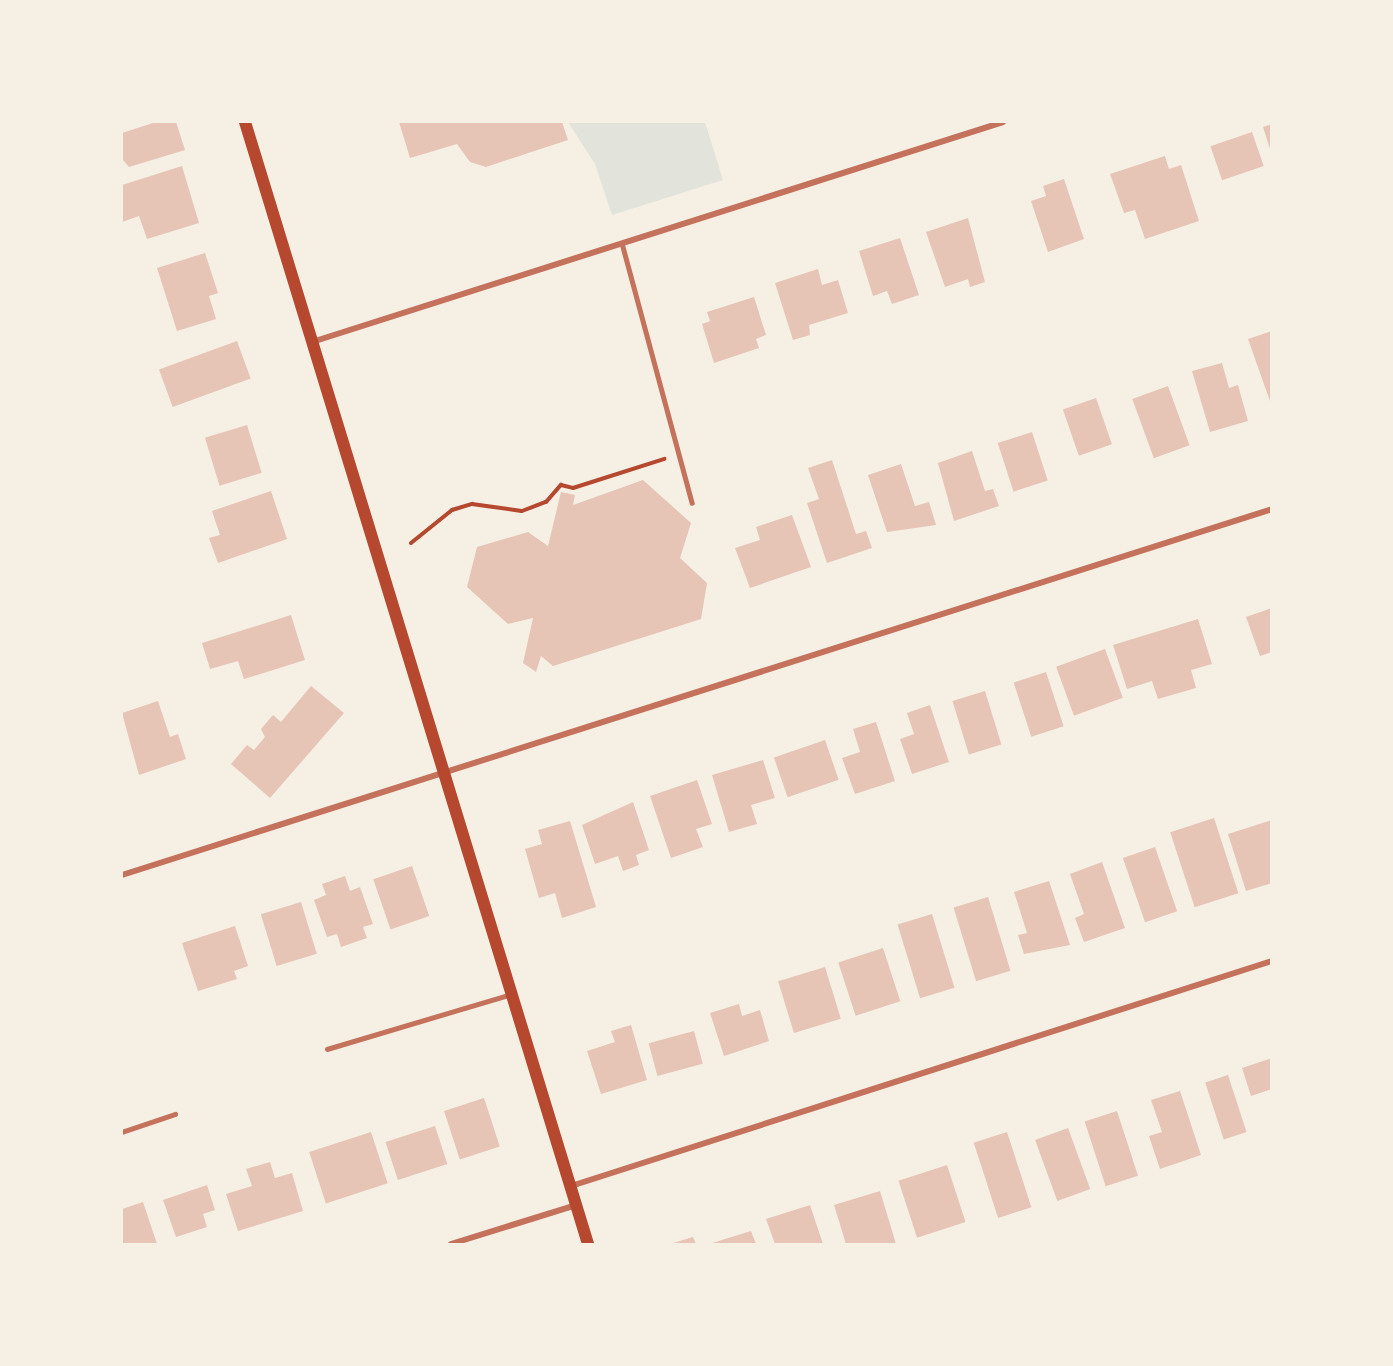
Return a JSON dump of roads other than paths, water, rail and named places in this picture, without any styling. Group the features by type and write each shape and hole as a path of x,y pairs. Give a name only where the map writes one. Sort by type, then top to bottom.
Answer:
{"main road":[{"path":"245,122 588,1245"}],"street":[{"path":"312,342 1004,122"},
{"path":"122,875 445,774 1272,508"},
{"path":"570,1186 1272,961"},
{"path":"451,1245 576,1205"}],"lane":[{"path":"622,243 666,395 677,454 692,503"},
{"path":"327,1049 512,994"},
{"path":"122,1132 175,1114"}]}
